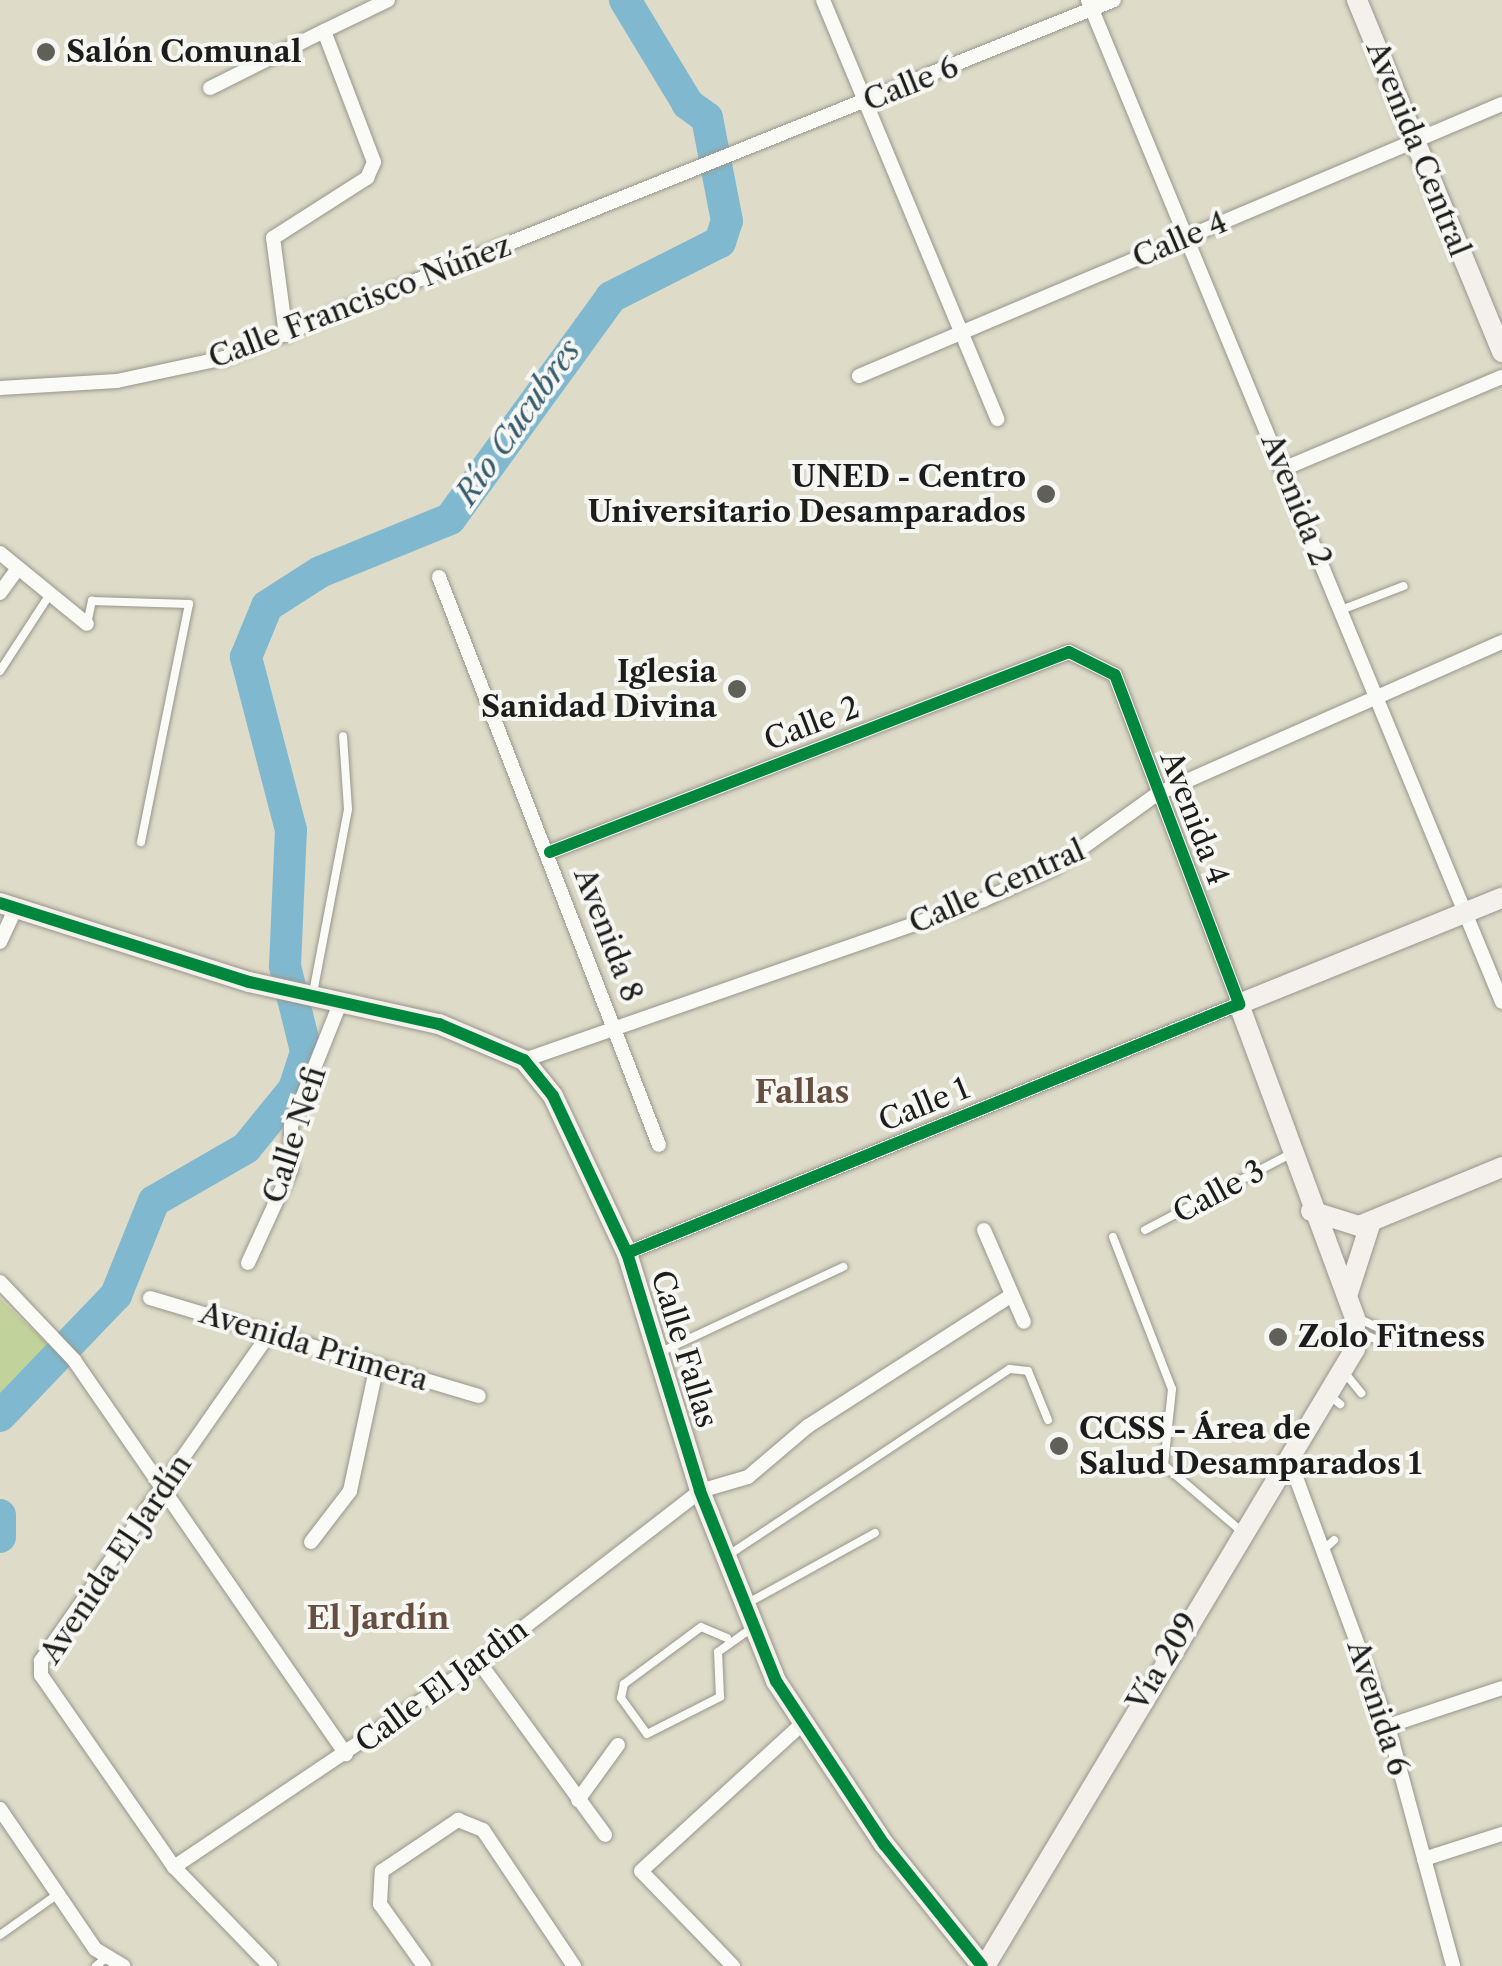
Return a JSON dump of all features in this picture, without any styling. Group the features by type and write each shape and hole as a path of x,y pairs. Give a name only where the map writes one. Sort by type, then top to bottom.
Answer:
{"main road":[{"name":"Avenida Central","path":"1357,0 1502,352"},
{"name":"Calle 1","path":"1239,1004 1502,898"},
{"path":"8,906 249,982 338,1006 439,1024 524,1060"},
{"name":"Avenida 4","path":"1239,1004 1310,1211 1354,1317"},
{"name":"Calle Fallas","path":"524,1060 552,1096 627,1254 663,1351 700,1491 801,1725 984,1966"},
{"path":"1310,1211 1346,1226 1370,1222 1502,1168"},
{"path":"1347,1368 1354,1317 1352,1258 1370,1222"},
{"name":"Vía 209","path":"984,1966 1241,1531 1288,1455 1334,1399 1347,1368"}],"street":[{"path":"210,88 388,0"},
{"path":"823,0 966,330 997,419"},
{"name":"Calle 6","path":"708,168 1090,5 1114,0"},
{"name":"Avenida 2","path":"1090,5 1190,235 1502,1002"},
{"path":"286,335 274,238 372,170 324,31"},
{"name":"Calle 4","path":"859,376 1502,104"},
{"name":"Calle Francisco Núñez","path":"0,388 116,381 286,335 708,168"},
{"path":"1283,469 1502,377"},
{"path":"0,553 87,624"},
{"path":"0,592 18,568"},
{"name":"Avenida 8","path":"440,576 550,852 659,1145"},
{"name":"Calle Central","path":"524,1060 619,1033 1054,868 1158,794 1502,642"},
{"name":"Calle 2","path":"550,852 1069,652 1094,658"},
{"name":"Avenida 4","path":"1094,658 1115,675 1239,1004"},
{"path":"0,942 8,906"},
{"name":"Calle 1","path":"627,1254 1239,1004"},
{"name":"Calle Nefi","path":"248,1263 290,1169 291,1126 338,1006"},
{"path":"984,1230 1024,1322"},
{"path":"0,1282 55,1334 164,1486 346,1754"},
{"path":"700,1491 748,1477 808,1426 1012,1295"},
{"name":"Avenida Primera","path":"150,1298 479,1396"},
{"name":"Avenida El Jardín","path":"269,1334 41,1660 40,1675 174,1867 270,1966"},
{"path":"311,1542 350,1491 378,1365"},
{"name":"Avenida 6","path":"1288,1455 1331,1547 1388,1726 1453,1966"},
{"name":"Calle El Jardìn","path":"174,1867 480,1662 700,1491"},
{"path":"480,1662 605,1835"},
{"path":"1388,1726 1502,1688"},
{"path":"732,1966 641,1871 801,1725"},
{"path":"578,1800 618,1745"},
{"path":"0,1809 5,1829 58,1894 101,1962 123,1966"},
{"path":"424,1966 380,1904 382,1871 458,1820 484,1830 574,1966"},
{"path":"1424,1858 1502,1834"}],"lane":[{"path":"1341,610 1404,586"},
{"path":"0,671 50,594"},
{"path":"87,624 92,601 189,604 141,842"},
{"path":"309,996 348,809 343,736"},
{"name":"Calle 3","path":"1145,1230 1292,1153"},
{"path":"1113,1237 1172,1389 1164,1465 1241,1531"},
{"path":"663,1351 843,1267"},
{"path":"1354,1317 1397,1337"},
{"path":"1354,1317 1384,1343"},
{"path":"1347,1368 1361,1393"},
{"path":"728,1556 1010,1369 1028,1371 1048,1420"},
{"path":"748,1603 875,1533"},
{"path":"726,1638 701,1627 624,1684 621,1698 647,1734 720,1697 715,1663 726,1638 756,1626"},
{"path":"0,1935 58,1894"}],"green space":[{"path":"0,1299 53,1349 0,1403"}],"waterway":[{"name":"Río Cucubres","path":"0,1416 116,1295 154,1201 246,1148 294,1089 306,1051 285,966 291,830 246,657 267,606 320,572 450,519 611,297 720,242 727,221 707,118 688,104 625,0"},
{"name":"Río Cucubres","path":"0,1515 0,1537"}],"cycle path":[{"path":"550,852 1069,652 1115,675 1239,1004 627,1253"},
{"path":"0,903 249,982 439,1024 524,1060 553,1096 627,1253 700,1491 776,1681 884,1844 982,1966"}],"place":[{"name":"Salón Comunal","path":"46,52"},
{"name":"UNED - Centro Universitario Desamparados","path":"1046,494"},
{"name":"Iglesia Sanidad Divina","path":"737,689"},
{"name":"Zolo Fitness","path":"1278,1337"},
{"name":"CCSS - Área de Salud Desamparados 1","path":"1059,1446"}],"district":[{"name":"Fallas","path":"802,1092"},
{"name":"El Jardín","path":"378,1618"}]}
